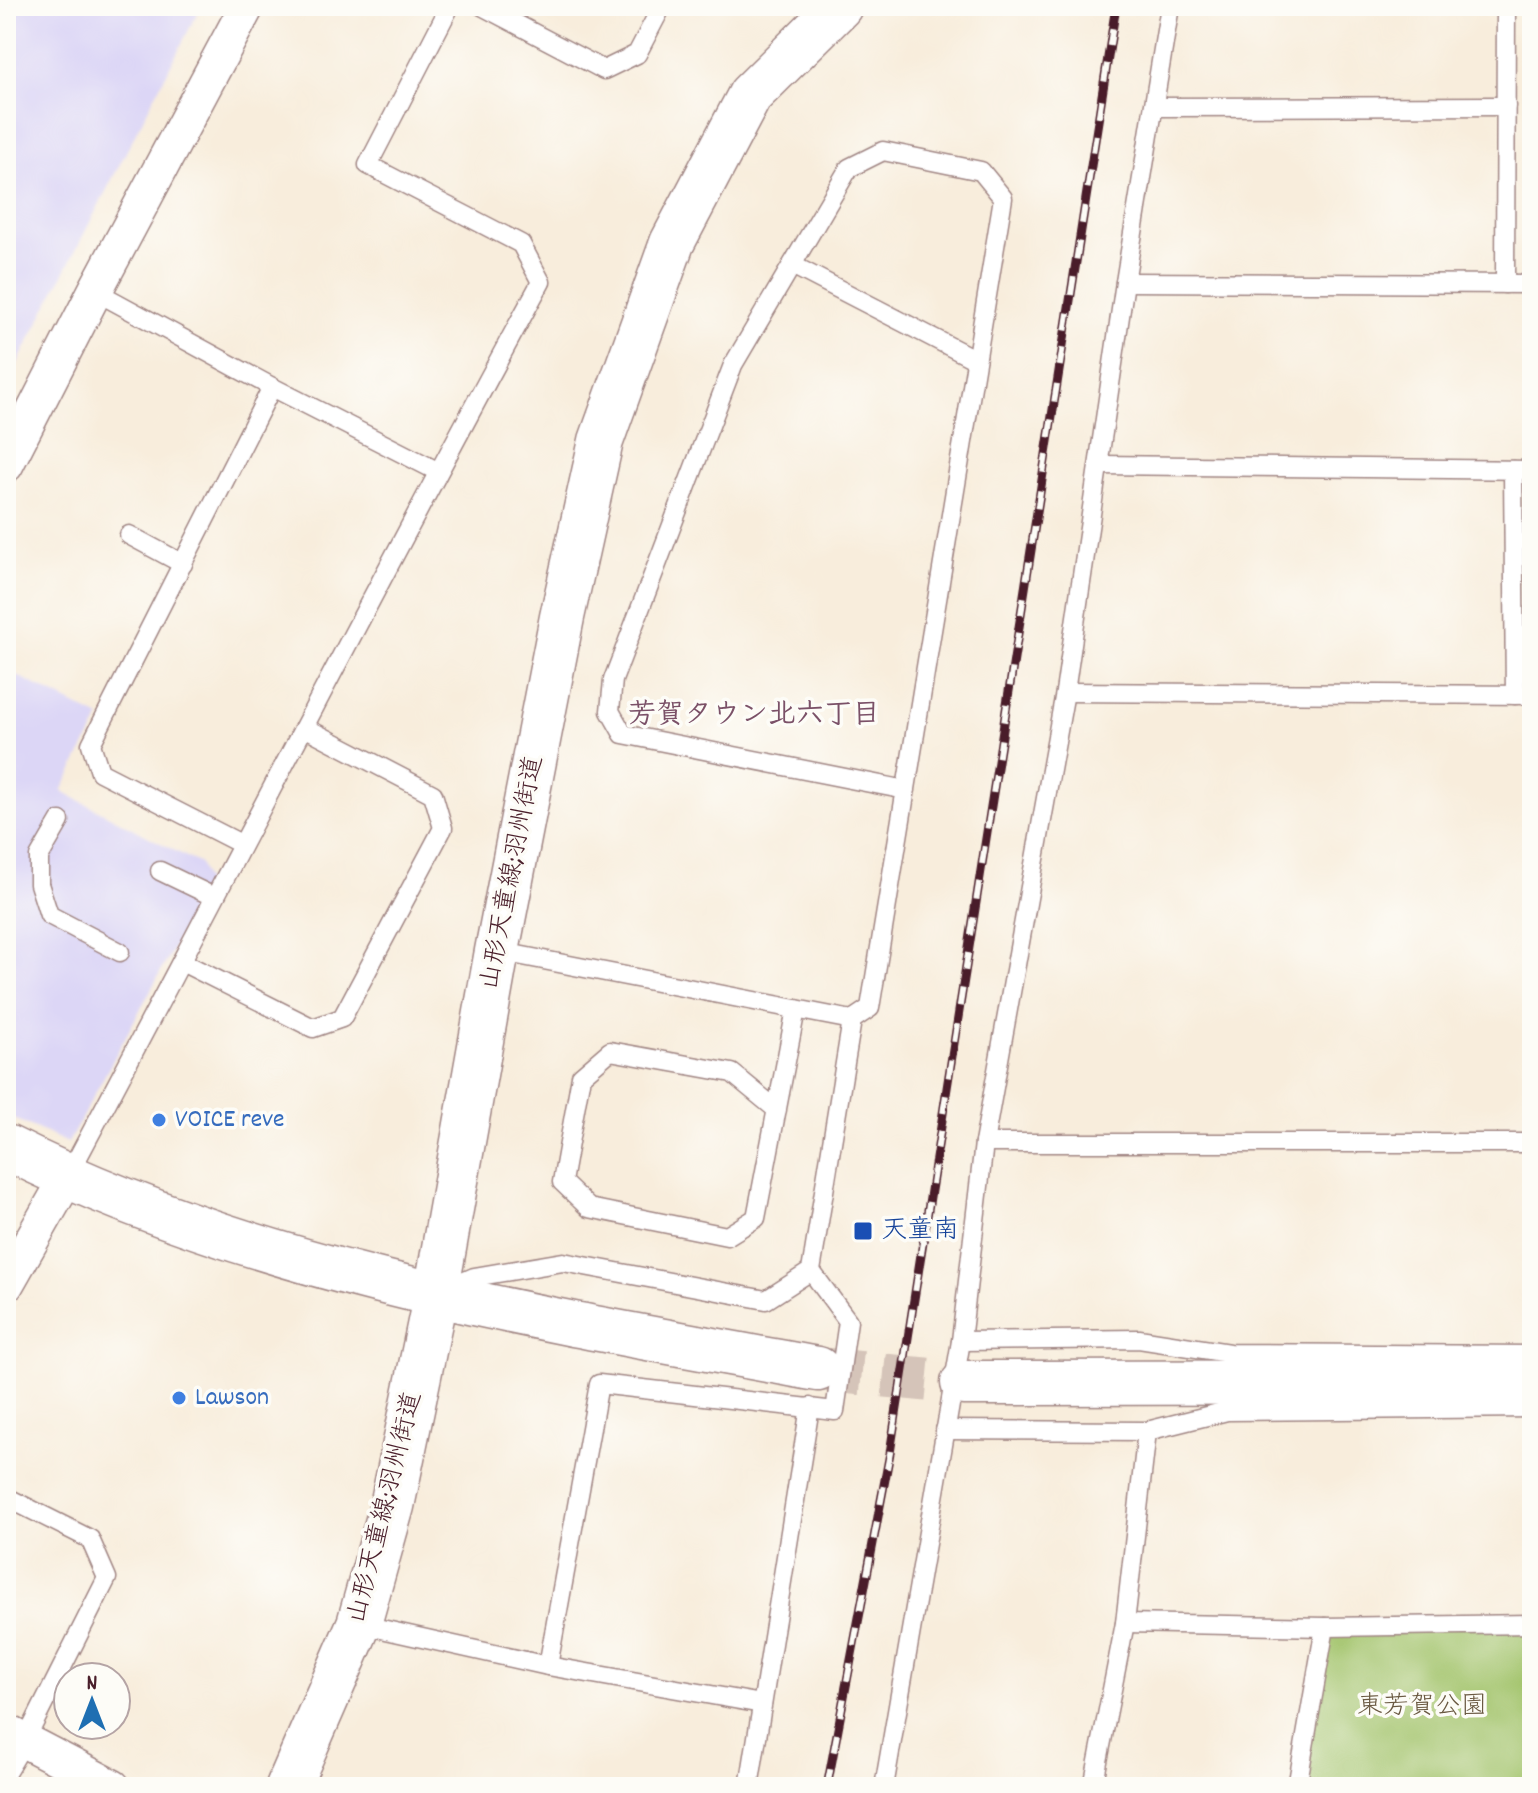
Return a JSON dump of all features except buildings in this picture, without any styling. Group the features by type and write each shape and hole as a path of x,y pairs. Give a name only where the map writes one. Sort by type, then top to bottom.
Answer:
{"main road":[{"name":"山形天童線;羽州街道","path":"288,1787 359,1624 392,1506 436,1293 497,951 562,617 601,441 672,243 750,95 840,6"},
{"path":"6,1147 67,1178 252,1247 814,1388"},
{"path":"962,1362 1532,1382"}],"street":[{"path":"6,465 247,6"},
{"path":"6,1285 67,1178"},
{"path":"15,1736 113,1787"}],"lane":[{"path":"67,1178 241,844 306,728 437,471 541,282 521,244 368,165 450,6"},
{"path":"482,6 604,70 637,54 662,6"},
{"path":"884,1787 945,1430 962,1362 984,1143 1065,692 1125,282 1170,6"},
{"path":"1505,284 1506,6"},
{"path":"1154,107 1506,106"},
{"path":"497,951 852,1020 870,1008 906,790 976,360 1003,198 981,171 883,151 849,168 733,365 613,680 610,711 623,734 906,790"},
{"path":"792,265 976,360"},
{"path":"1125,282 1532,284"},
{"path":"95,291 272,387 437,471"},
{"path":"241,844 100,772 91,744 272,387"},
{"path":"1065,692 1523,695 1523,470 1099,465"},
{"path":"129,535 183,564"},
{"path":"182,962 313,1028 342,1018 443,828 433,794 306,728"},
{"path":"60,821 39,857 39,884 49,915 120,952"},
{"path":"160,871 214,897"},
{"path":"777,1110 732,1073 610,1051 581,1076 562,1182 589,1208 727,1236 756,1218 777,1110 796,1009"},
{"path":"548,1666 599,1384 814,1388 835,1411 848,1321 811,1271 852,1020"},
{"path":"984,1143 1532,1143"},
{"path":"436,1293 474,1277 563,1262 766,1300 811,1271"},
{"path":"962,1362 1139,1339 1229,1353 1532,1355"},
{"path":"749,1787 814,1388"},
{"path":"945,1430 1147,1431 1227,1411 1532,1408"},
{"path":"1093,1787 1125,1623 1147,1431"},
{"path":"6,1497 90,1539 107,1578 15,1736 6,1773"},
{"path":"1125,1623 1325,1627 1532,1624"},
{"path":"359,1624 548,1666 762,1704"},
{"path":"1297,1787 1325,1627"}],"shaded area":[{"path":"6,6 201,6 6,386"},
{"path":"6,670 100,718 62,791 200,864 207,886 68,1143 6,1115"}],"green space":[{"name":"東芳賀公園","path":"1532,1624 1532,1787 1297,1787 1325,1627"}],"tunnel":[{"path":"818,1369 963,1383"}],"railway":[{"path":"827,1787 890,1453 1116,6"}],"place":[{"name":"VOICE reve","path":"159,1120"},
{"name":"天童南","path":"863,1231"},
{"name":"Lawson","path":"179,1398"}],"district":[{"name":"芳賀タウン北六丁目","path":"754,717"}]}
